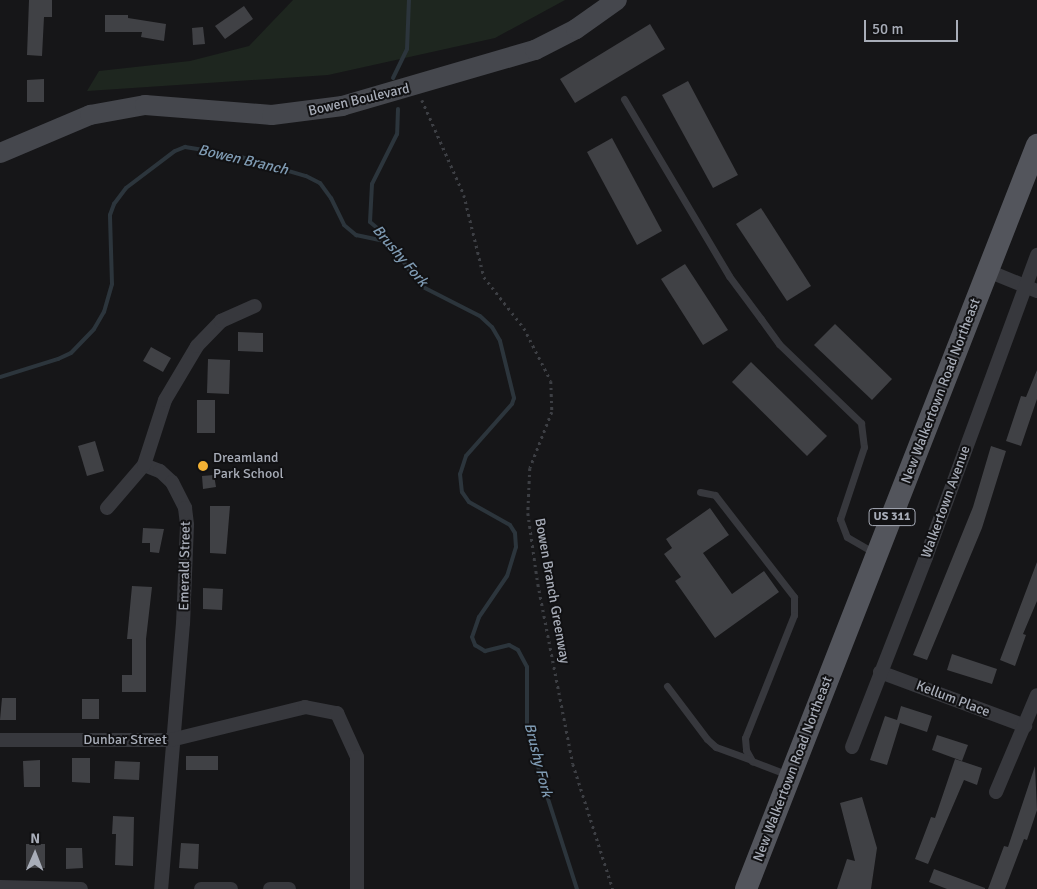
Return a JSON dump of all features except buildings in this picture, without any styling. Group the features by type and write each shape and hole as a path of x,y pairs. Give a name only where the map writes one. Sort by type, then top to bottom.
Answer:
{"main road":[{"name":"New Walkertown Road Northeast","path":"746,889 1037,145"}],"street":[{"name":"Bowen Boulevard","path":"0,153 74,121 111,110 160,105 288,115 334,108 535,50 576,29 617,0"},
{"name":"Walkertown Avenue","path":"852,747 1031,289 1037,255"},
{"path":"988,271 1031,289"},
{"path":"107,508 144,465 165,400 198,346 221,321 255,306"},
{"name":"Emerald Street","path":"144,465 160,471 172,482 183,503 187,525 183,623 161,889"},
{"name":"Kellum Place","path":"880,672 1025,726"},
{"path":"996,792 1037,695"},
{"name":"Dunbar Street","path":"0,740 172,740 305,707 337,713 357,757 356,889"},
{"path":"0,887 81,889"},
{"path":"201,889 231,889"},
{"path":"270,889 289,889"}],"lane":[{"path":"624,99 729,276 760,319 779,344 861,423 864,447 840,519 847,537 877,554"},
{"path":"700,492 715,495 794,597 794,615 745,738 746,750 752,761"},
{"path":"667,686 707,739 716,747 790,776"}],"path":[{"name":"Bowen Branch Greenway","path":"418,85 428,117 464,195 484,277 524,328 551,381 552,412 528,476 529,521 573,764 612,889"}],"shaded area":[{"path":"293,0 565,0 495,38 328,75 87,91 99,71 190,61 249,46"}],"waterway":[{"name":"Brushy Fork","path":"393,78 407,49 409,0"},
{"name":"Brushy Fork","path":"398,109 397,134 372,184 370,222 382,232 421,286 480,316 492,327 500,341 514,398 512,404 466,456 460,474 462,492 469,502 510,525 515,533 516,547 507,576 479,617 472,637 475,645 485,651 509,645 518,650 527,667 527,725 540,774 577,889"},
{"name":"Bowen Branch","path":"0,377 58,359 71,353 94,329 104,312 112,284 110,215 114,204 126,188 175,151 185,147 234,155 306,176 320,183 331,198 344,225 356,235 390,242"}],"place":[{"name":"Dreamland Park School","path":"203,466"}]}
